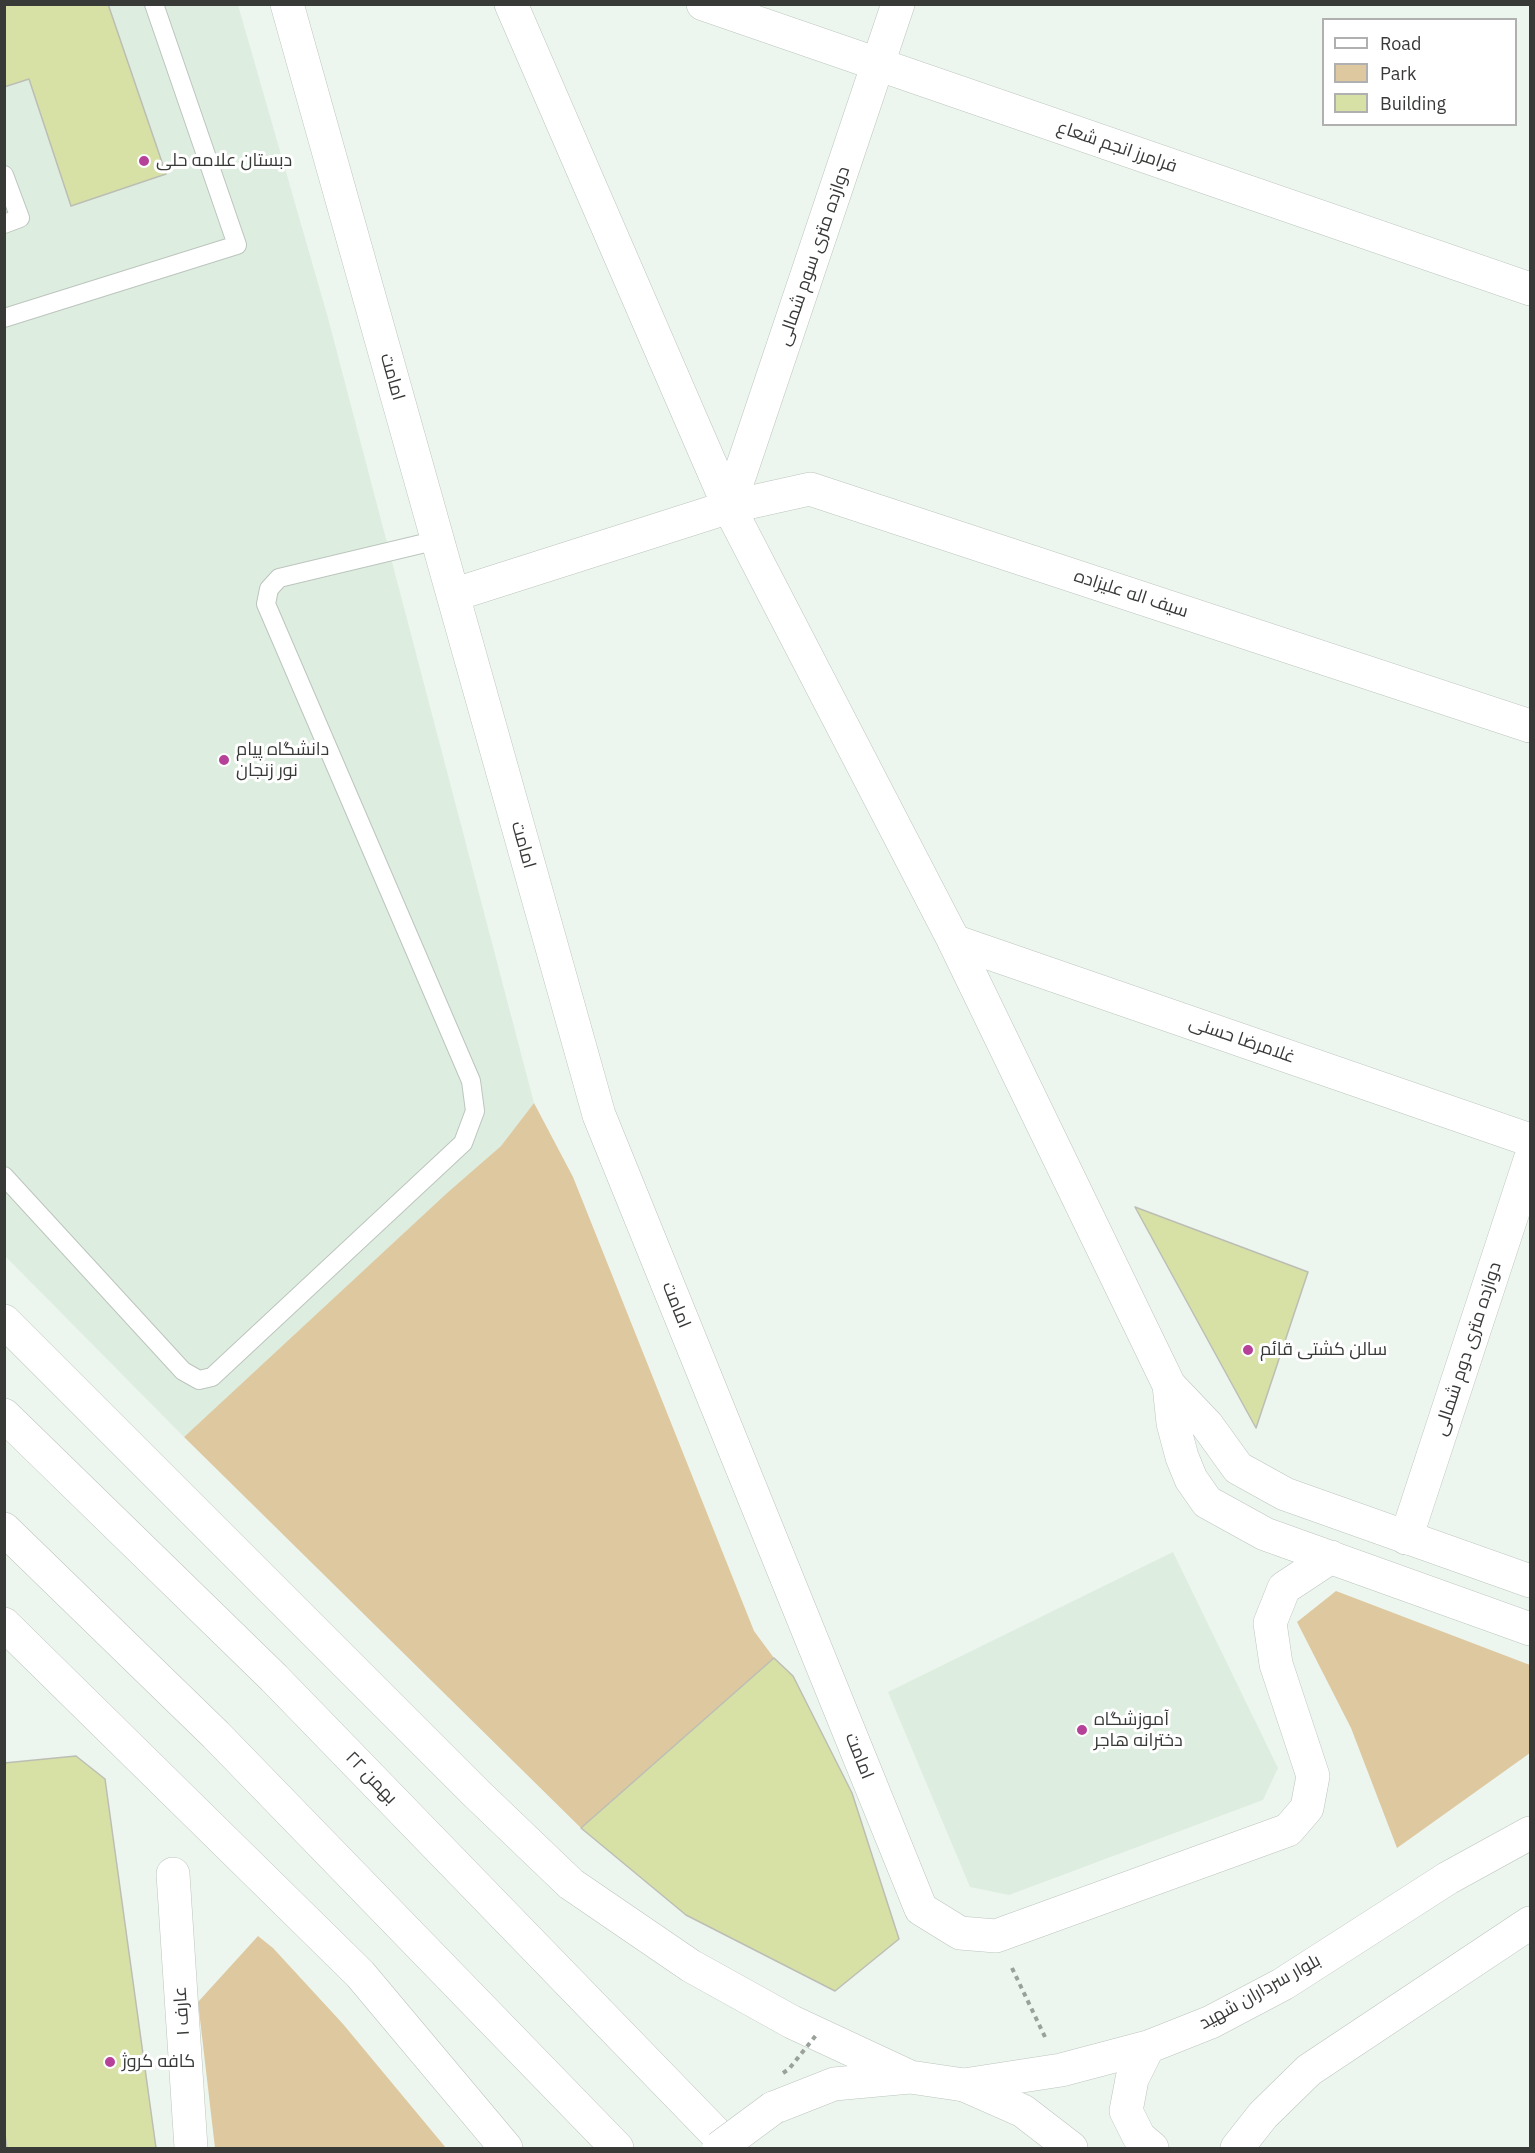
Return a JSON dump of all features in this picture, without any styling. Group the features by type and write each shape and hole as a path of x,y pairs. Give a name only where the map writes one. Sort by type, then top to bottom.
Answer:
{"main road":[{"name":"امامت","path":"287,4 599,1115 921,1909 960,1933 996,1936 1288,1830 1308,1808 1313,1776 1276,1664 1270,1623 1284,1588 1331,1557"},
{"path":"511,4 729,507 954,941 1169,1385 1207,1425 1238,1468 1285,1494 1530,1581"},
{"name":"فرامرز انجم شعاع","path":"703,4 1530,289"},
{"name":"دوازده متری سوم شمالی","path":"729,507 898,4"},
{"name":"سیف اله علیزاده","path":"453,595 729,507 810,489 1530,726"},
{"name":"غلامرضا حسنی","path":"954,941 1530,1140"},
{"name":"دوازده متری دوم شمالی","path":"1391,1579 1530,1160"},
{"path":"4,1321 477,1794 571,1884 691,1966 792,2022 910,2077"},
{"path":"1169,1385 1173,1423 1182,1457 1191,1479 1207,1502 1265,1534 1530,1629"},
{"name":"۲۲ بهمن","path":"4,1415 274,1678 730,2148"},
{"path":"4,1528 216,1735 617,2148"},
{"path":"4,1624 360,1974 506,2148"},
{"name":"بلوار سرداران شهید","path":"964,2085 1061,2070 1148,2047 1211,2022 1283,1984 1448,1878 1530,1833"},
{"name":"عارف ۱","path":"173,1874 191,2148"},
{"path":"1237,2148 1263,2115 1309,2070 1530,1923"},
{"path":"1148,2047 1132,2079 1126,2111 1139,2137 1152,2148"},
{"path":"719,2148 773,2108 834,2084 910,2077 964,2085 1023,2112 1071,2148"}],"lane":[{"path":"4,318 237,245 154,4"},
{"path":"4,175 20,218 4,224"},
{"path":"4,1176 183,1371 199,1380 212,1377 463,1143 475,1111 471,1081 266,604 269,589 279,579 438,540"}],"shaded area":[{"name":"دانشگاه پیام نور زنجان","path":"4,5 238,5 328,318 534,1103 501,1146 447,1193 184,1437 5,1256"},
{"name":"آموزشگاه دخترانه هاجر","path":"1173,1552 1278,1768 1263,1800 1009,1895 970,1887 888,1692"}],"green space":[{"path":"534,1103 573,1177 754,1631 774,1658 581,1828 184,1437 447,1193 501,1146"},
{"path":"1336,1591 1530,1665 1530,1753 1397,1848 1351,1728 1297,1622"},
{"path":"258,1936 273,1948 343,2024 446,2148 215,2148 198,2002"}],"building":[{"path":"4,4 108,4 166,174 71,206 29,79 4,87"},
{"name":"سالن کشتی قائم","path":"1135,1207 1308,1272 1256,1428"},
{"path":"774,1658 793,1676 852,1793 899,1939 835,1991 686,1915 581,1828"},
{"path":"76,1756 105,1779 156,2148 7,2148 4,2128 4,1763"}],"place":[{"name":"دبستان علامه حلی","path":"144,161"},
{"name":"دانشگاه پیام نور زنجان","path":"224,760"},
{"name":"سالن کشتی قائم","path":"1248,1350"},
{"name":"آموزشگاه دخترانه هاجر","path":"1082,1730"},
{"name":"کافه کروژ","path":"110,2062"}]}
